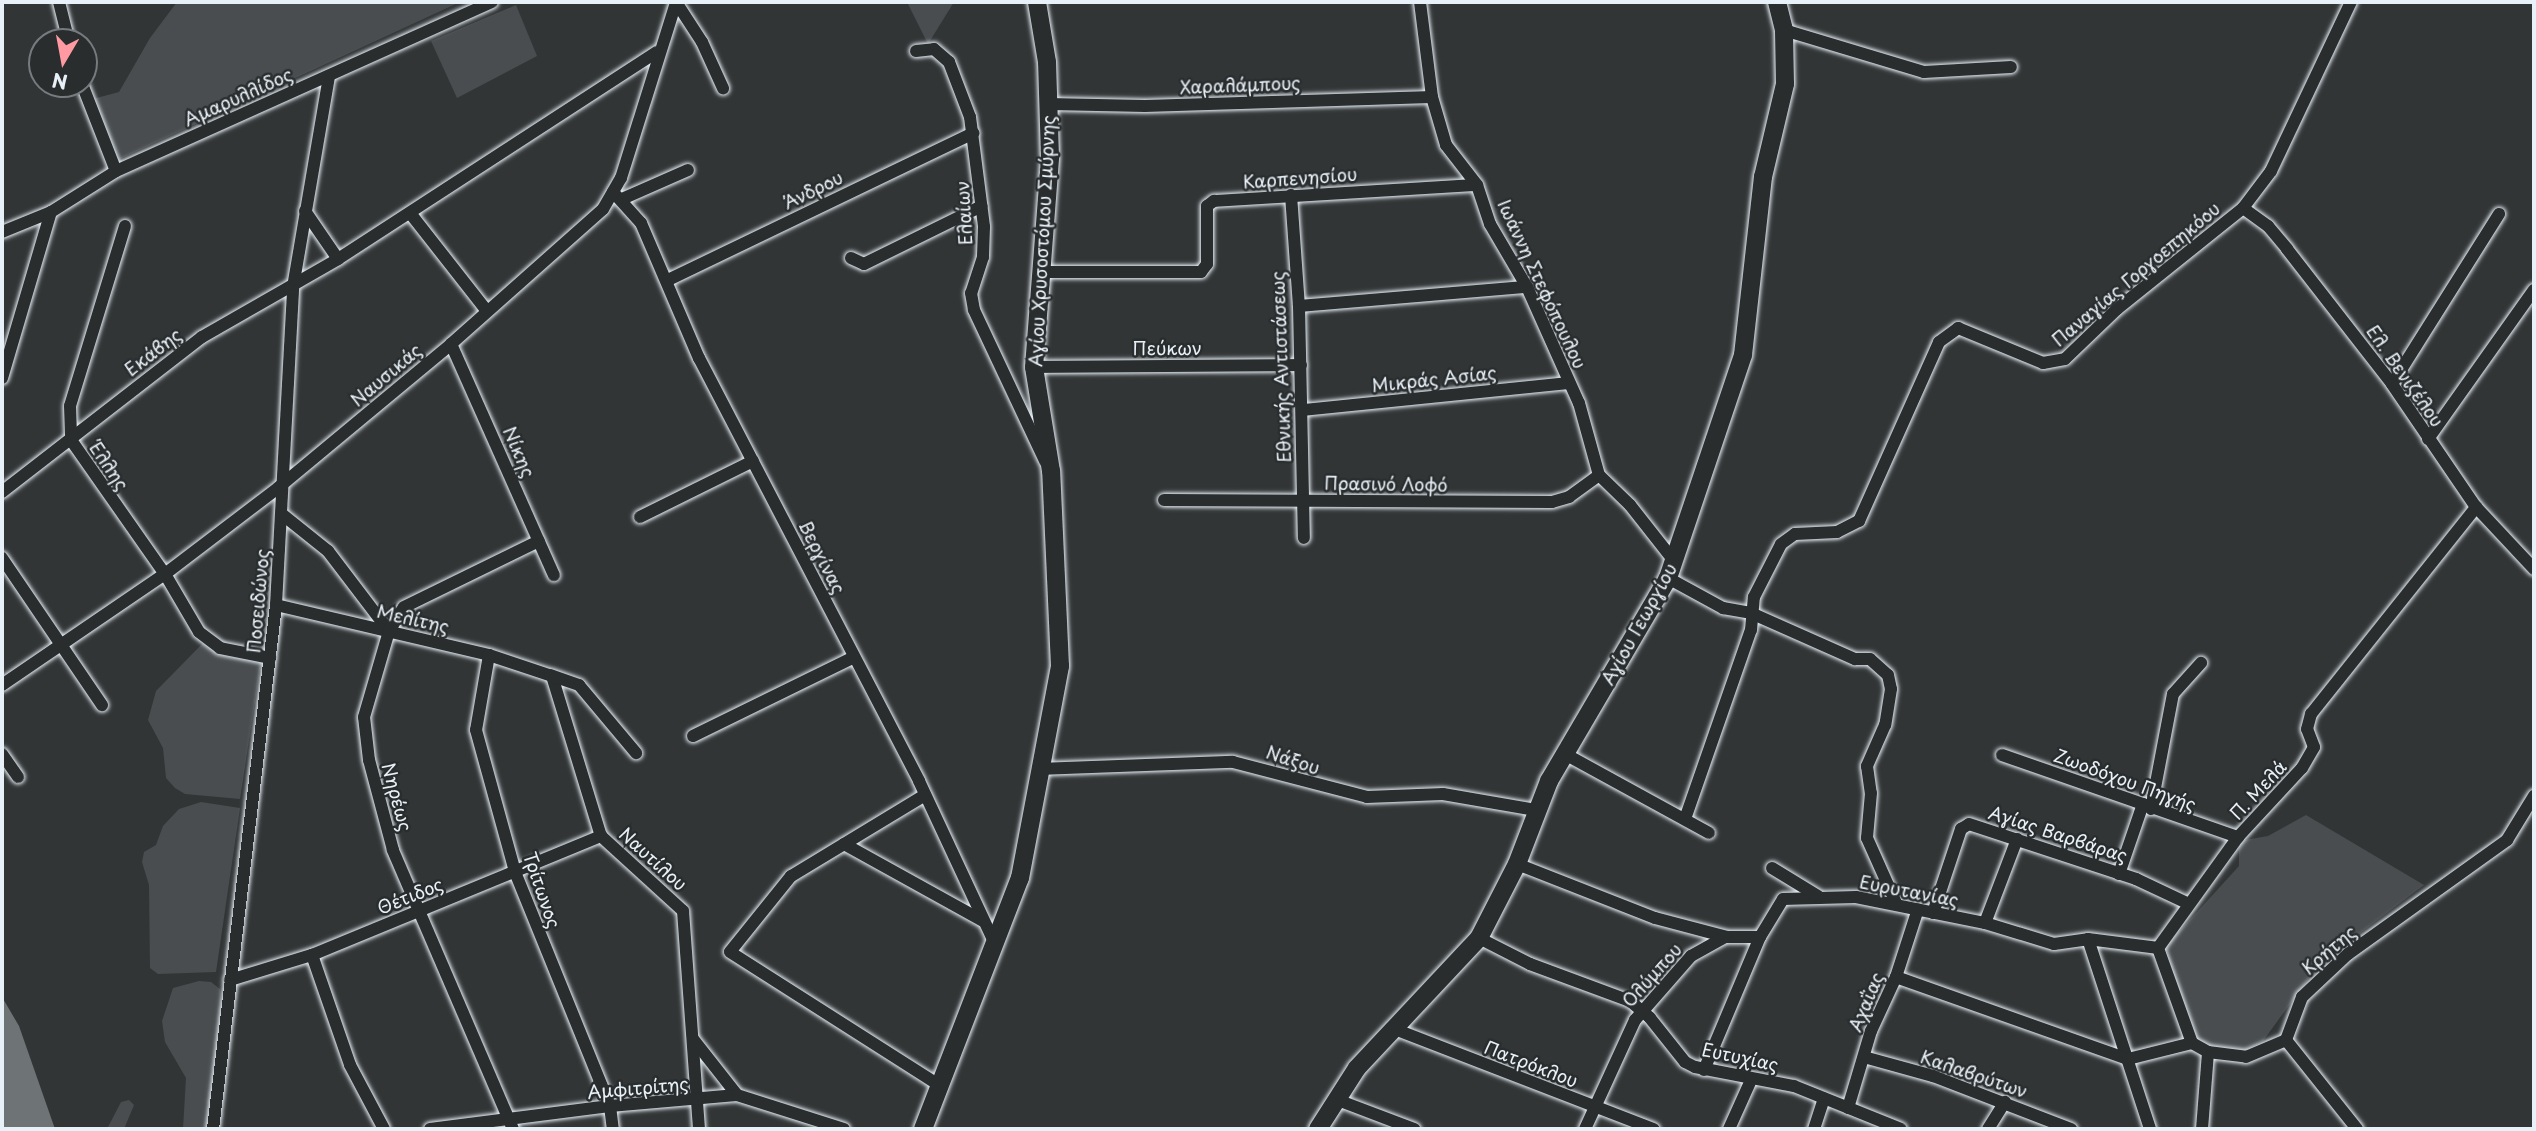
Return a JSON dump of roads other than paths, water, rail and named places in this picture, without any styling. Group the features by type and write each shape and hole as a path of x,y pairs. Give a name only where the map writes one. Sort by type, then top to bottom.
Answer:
{"street":[{"path":"59,2 66,28"},
{"name":"Αμαρυλλίδος","path":"2,232 51,212 117,171 492,2"},
{"path":"676,2 702,42 723,88"},
{"name":"Ναυσικάς","path":"2,685 165,574 279,487 451,344 485,310 618,196 657,52 676,2"},
{"name":"Αγίου Χρυσοστόμου Σμύρνης","path":"923,1129 1020,878 1038,769 1060,666 1051,471 1034,367 1042,272 1049,104 1037,2"},
{"name":"Ιωάννη Στεφόπουλου","path":"1420,2 1432,97 1446,145 1477,185 1490,224 1527,287 1568,383 1579,402 1599,474 1630,505 1671,570"},
{"name":"Αγίου Γεωργίου","path":"1318,1129 1357,1068 1397,1030 1479,938 1517,864 1536,810 1565,754 1671,570 1743,355 1763,177 1785,84 1784,30 1777,2"},
{"name":"Παναγίας Γοργοεπηκόου","path":"1685,819 1751,630 1754,597 1787,538 1850,528 1867,510 1946,334 1968,330 2043,363 2065,359 2116,309 2243,208 2271,171 2351,2"},
{"path":"1784,30 1924,72 2011,67"},
{"name":"Ελαίων","path":"916,51 934,49 949,62 974,133 984,242 971,293 974,310 1051,471"},
{"name":"Εκάβης","path":"2,492 202,337 338,259 657,52"},
{"name":"Ποσειδώνος","path":"213,1129 276,604 283,515 279,487 293,286 329,76"},
{"name":"Χαραλάμπους","path":"1049,104 1144,106 1432,97"},
{"path":"88,98 117,171"},
{"name":"Άνδρου","path":"668,280 974,133"},
{"path":"618,196 688,170"},
{"name":"Καρπενησίου","path":"1042,272 1191,272 1206,267 1208,204 1291,195 1477,185"},
{"name":"Εθνικής Αντιστάσεως","path":"1291,195 1303,410 1301,500 1304,538"},
{"name":"Βεργίνας","path":"618,196 641,223 668,280 699,358 925,795 994,942"},
{"path":"851,258 864,264 982,206"},
{"name":"Ελ. Βενιζέλου","path":"2243,208 2268,226 2392,384 2476,508 2534,569"},
{"path":"305,211 338,259"},
{"path":"2,379 51,212"},
{"path":"410,213 485,310"},
{"path":"2392,384 2499,214"},
{"name":"Έλλης","path":"125,226 70,406 71,440 165,574 207,640 220,648 270,658"},
{"path":"1299,306 1527,287"},
{"path":"2428,439 2534,290"},
{"name":"Νίκης","path":"451,344 554,575"},
{"name":"Πεύκων","path":"1034,367 1301,365"},
{"name":"Μικράς Ασίας","path":"1303,410 1568,383"},
{"path":"640,517 753,461"},
{"name":"Πρασινό Λοφό","path":"1164,500 1552,502 1569,497 1599,474"},
{"name":"Π. Μελά","path":"2158,948 2187,903 2238,837 2310,756 2314,747 2308,722 2311,715 2476,508"},
{"path":"283,515 328,551 389,631"},
{"name":"Νηρέως","path":"512,1125 393,850 363,725 389,631 405,606 539,541"},
{"path":"2,558 102,705"},
{"path":"1671,570 1723,608 1751,613 1856,659 1870,659 1888,675 1891,689 1885,725 1867,766 1871,793 1867,838 1897,905"},
{"name":"Μελίτης","path":"276,604 489,655 579,685 636,752"},
{"name":"Τρίτωνος","path":"489,655 476,728 515,872 610,1106 613,1129"},
{"path":"693,736 854,657"},
{"path":"2119,874 2147,807 2173,694 2201,663"},
{"name":"Ναυτίλου","path":"546,672 601,836 682,911 699,1100 699,1129"},
{"path":"2,754 18,777"},
{"path":"1565,754 1709,834"},
{"name":"Ζωοδόχου Πηγής","path":"2002,755 2238,837"},
{"name":"Νάξου","path":"1038,769 1233,762 1367,797 1443,794 1536,810"},
{"path":"925,795 790,877 732,945 731,955 940,1086"},
{"name":"Κρήτης","path":"2286,1040 2302,997 2315,983 2507,840 2534,796"},
{"name":"Αγίας Βαρβάρας","path":"1933,913 1963,826 1973,824 2119,874 2187,903"},
{"name":"Θέτιδος","path":"230,980 312,955 601,836"},
{"path":"1985,923 2017,839"},
{"path":"844,844 983,921"},
{"path":"1517,864 1655,918 1727,937 1760,937 1704,1070"},
{"path":"1772,869 1818,896"},
{"name":"Ευρυτανίας","path":"1760,937 1783,899 1856,897 1985,923 2054,944 2088,939 2158,948"},
{"name":"Αχαΐας","path":"1848,1108 1918,909"},
{"name":"Ολύμπου","path":"1585,1129 1642,1010 1691,956 1704,945 1727,937"},
{"name":"Ευτυχίας","path":"1479,938 1530,964 1630,1001 1642,1010 1685,1062 1704,1070 1794,1086 1901,1129"},
{"path":"2088,939 2150,1129"},
{"path":"2158,948 2192,1043 2208,1052 2246,1057 2286,1040 2357,1129"},
{"path":"312,955 350,1065 384,1129"},
{"path":"1896,977 2127,1059 2192,1043"},
{"name":"Πατρόκλου","path":"1397,1030 1654,1129"},
{"path":"693,1039 737,1095"},
{"path":"2202,1129 2208,1052"},
{"name":"Καλαβρύτων","path":"1864,1057 2005,1102 2071,1129"},
{"path":"1730,1129 1751,1080"},
{"name":"Αμφιτρίτης","path":"430,1129 512,1125 610,1106 737,1095 814,1125 844,1129"},
{"path":"1335,1099 1414,1129"},
{"path":"1814,1129 1824,1099"},
{"path":"1988,1129 2005,1102"}]}
